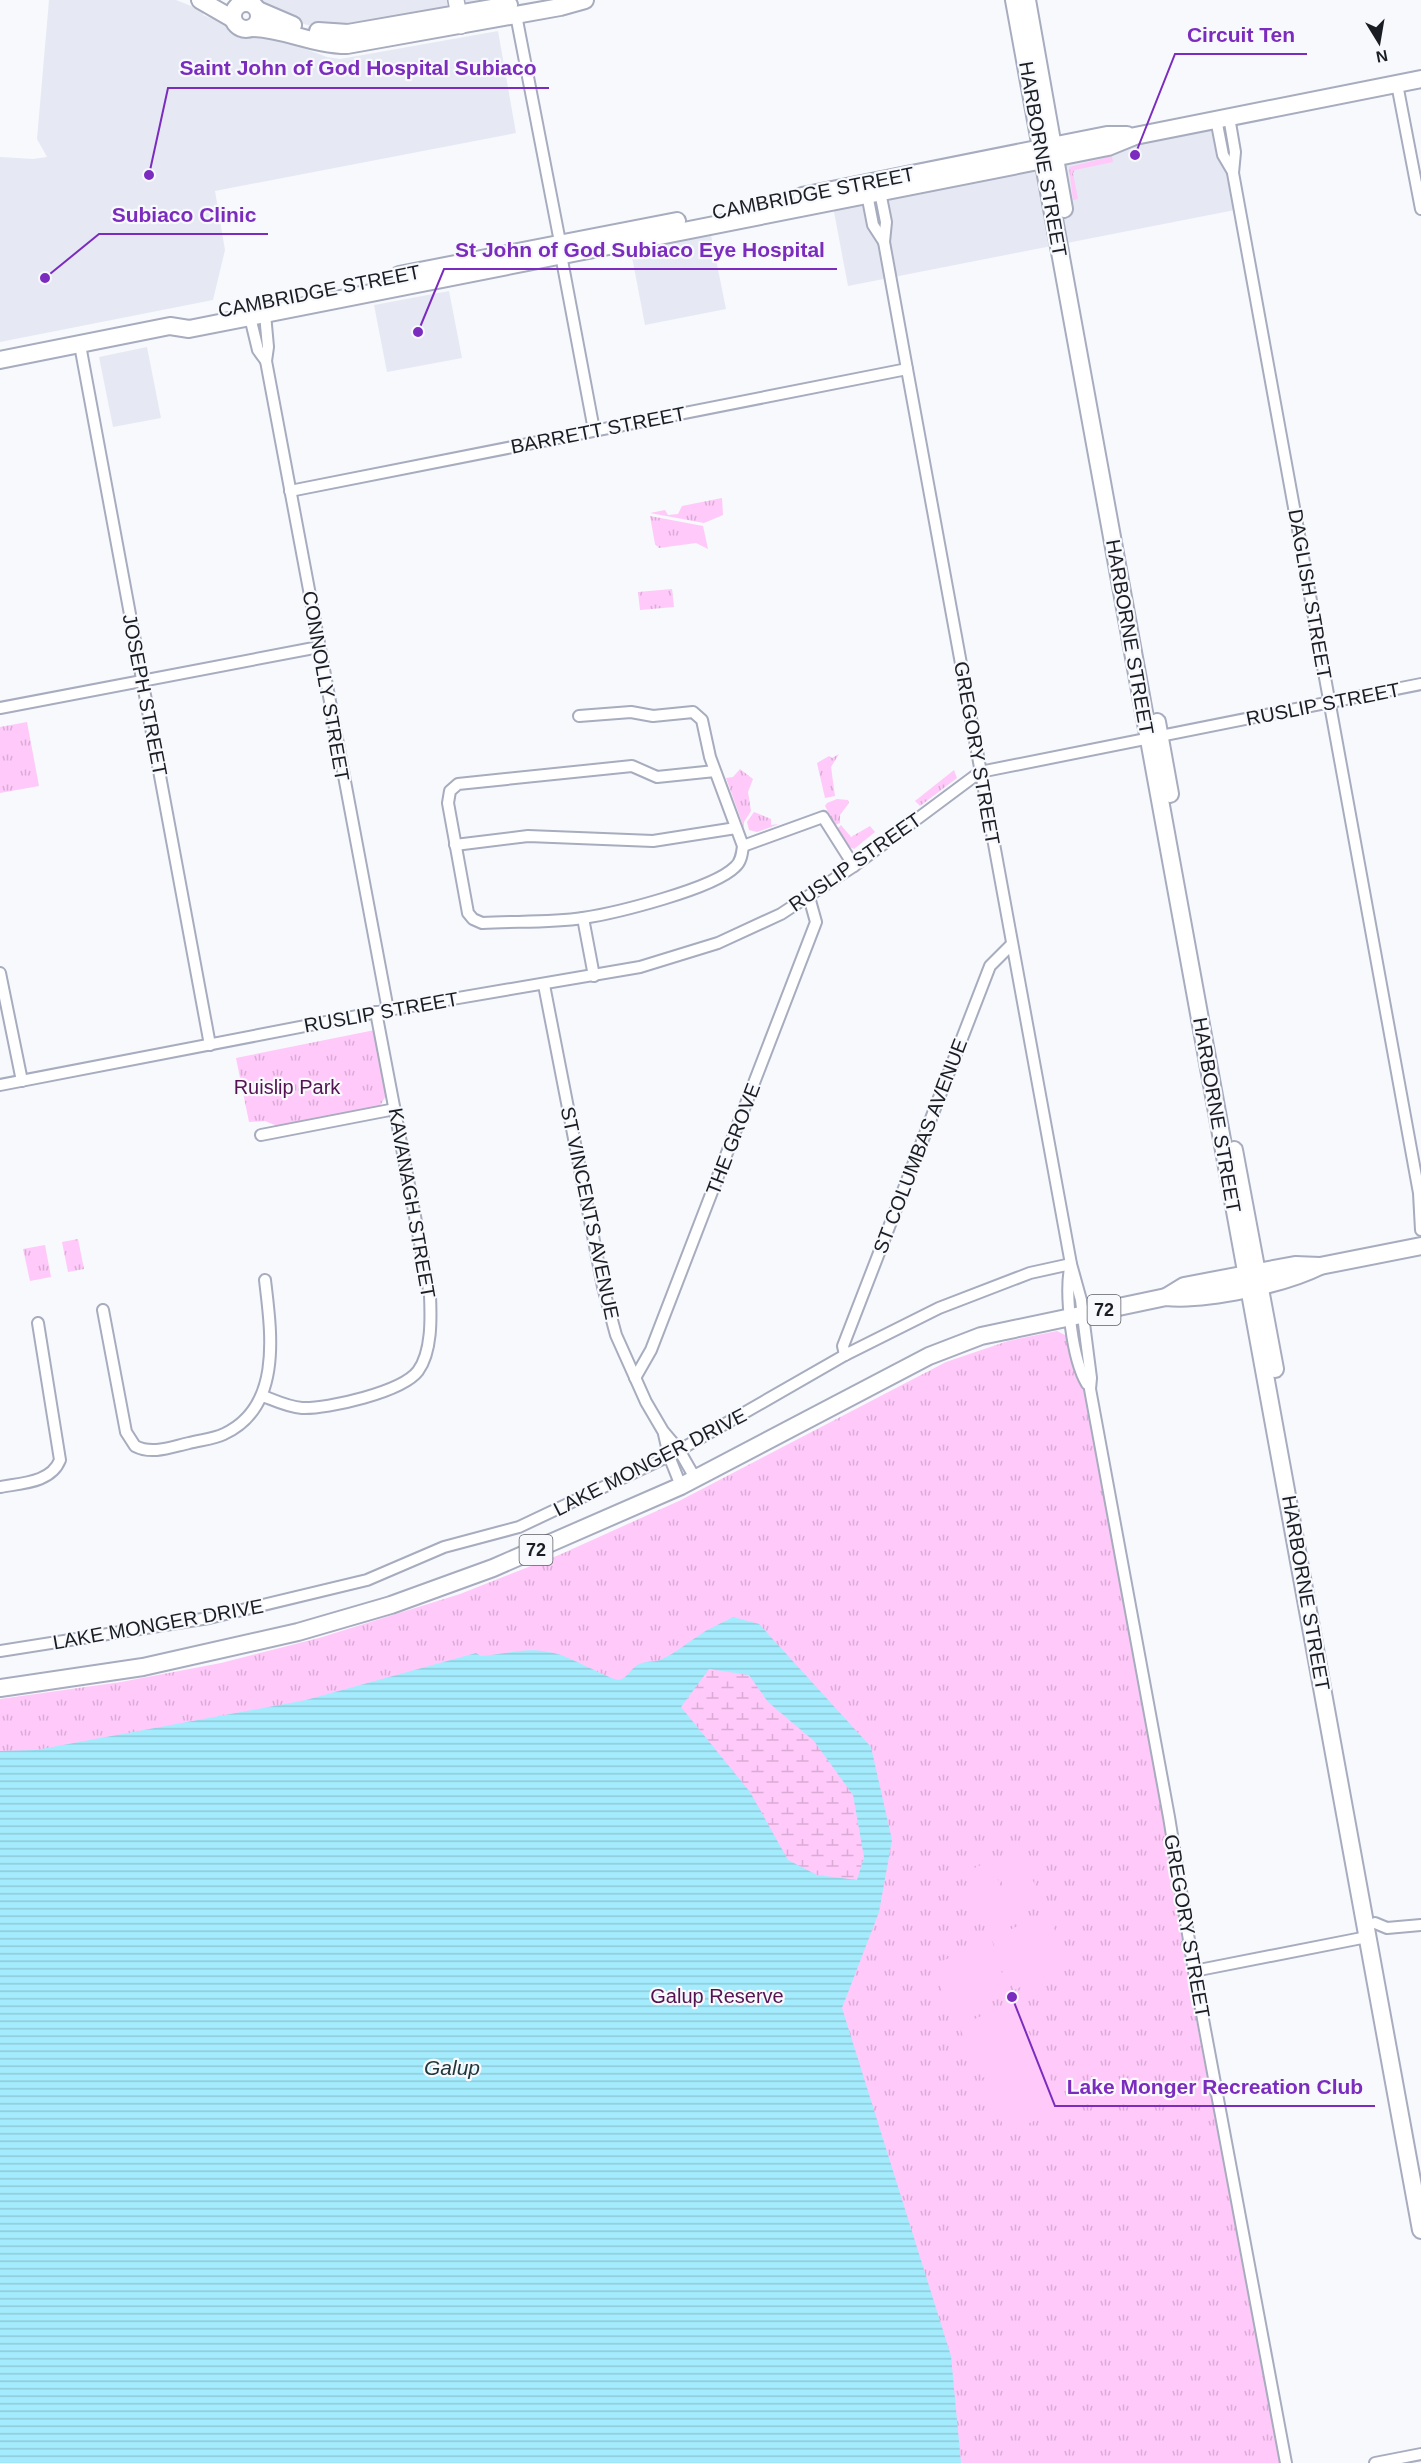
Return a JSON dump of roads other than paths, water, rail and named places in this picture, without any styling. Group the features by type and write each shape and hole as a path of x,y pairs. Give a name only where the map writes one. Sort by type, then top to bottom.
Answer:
{"main road":[{"path":"200,0 233,19 241,28 272,29 322,43 347,45 466,12 516,15 585,0"},
{"path":"233,19 236,2 251,3 258,10 295,25 337,34 540,0"},
{"name":"HARBORNE STREET","path":"1014,0 1048,153 1154,737 1214,1045 1253,1280 1371,1930 1421,2230"},
{"name":"HARBORNE STREET","path":"1027,0 1048,153"},
{"path":"252,28 259,20 258,10"},
{"name":"CAMBRIDGE STREET","path":"177,325 186,318 560,249 1048,153 1107,135 1134,136 1421,79"},
{"name":"CAMBRIDGE STREET","path":"0,360 177,325 189,328 257,315 560,249"},
{"name":"72","path":"1076,1315 1166,1297 1186,1299 1253,1280 1298,1277 1320,1266 1421,1246"},
{"name":"LAKE MONGER DRIVE","path":"0,1688 154,1665 298,1632 391,1605 493,1568 688,1482 929,1356 981,1336 1076,1315"},
{"name":"HARBORNE STREET","path":"1371,1930 1421,2170"}],"street":[{"path":"516,15 594,430"},
{"path":"1397,84 1421,209"},
{"name":"DAGLISH STREET","path":"1222,118 1223,154 1233,172 1420,1195 1421,1230"},
{"name":"GREGORY STREET","path":"872,188 885,222 884,242 980,772 1071,1264 1078,1286 1076,1315 1091,1378 1090,1389 1169,1817 1194,1971 1286,2463"},
{"name":"CONNOLLY STREET","path":"257,315 268,347 266,362 388,1010"},
{"name":"JOSEPH STREET","path":"80,345 210,1045"},
{"name":"BARRETT STREET","path":"290,490 907,369"},
{"path":"0,708 319,646"},
{"name":"RUSLIP STREET","path":"0,1085 376,1012 640,967 718,943 809,897 855,866 980,772 1421,684"},
{"path":"579,716 631,712 653,716 693,712 702,720 715,771 743,846 741,859 736,867 706,883 664,897 583,918 482,923 468,913 447,803 450,791 458,784 632,766 657,777 715,771"},
{"path":"743,846 823,817 855,866"},
{"path":"455,845 528,836 653,841 736,828"},
{"name":"THE GROVE","path":"635,1378 651,1350 816,922 809,897"},
{"path":"583,918 594,976"},
{"name":"ST COLUMBAS AVENUE","path":"845,1355 843,1346 990,966 1012,944"},
{"path":"0,973 22,1081"},
{"name":"ST VINCENTS AVENUE","path":"544,985 603,1287 616,1335 635,1378 663,1431 680,1450 688,1482"},
{"name":"KAVANAGH STREET","path":"263,1395 290,1406 321,1407 397,1388 420,1368 430,1323 430,1295 376,1012"},
{"path":"261,1135 395,1109"},
{"name":"LAKE MONGER DRIVE","path":"0,1651 209,1618 367,1580 444,1547 519,1527 669,1456 845,1355 939,1308 1030,1273 1071,1264"},
{"path":"103,1310 126,1432 131,1443 139,1448 153,1450 223,1435 239,1424 263,1395 271,1339 265,1280"},
{"path":"0,1487 47,1476 54,1471 60,1460 39,1323"},
{"name":"ST VINCENTS AVENUE","path":"663,1431 669,1456 688,1482"},
{"path":"1194,1971 1371,1930 1421,1926"},
{"path":"1374,2463 1421,2454"}],"water":[{"name":"Galup","path":"733,1617 759,1624 871,1747 892,1840 879,1912 842,2008 951,2356 961,2463 0,2463 0,1751 36,1750 306,1700 476,1653 481,1656 529,1650 549,1652 619,1680 639,1664 667,1657","holes":["709,1669 749,1675 768,1702 814,1741 853,1795 864,1857 857,1880 817,1875 788,1860 750,1792 681,1707"]}],"place":[{"name":"Circuit Ten","path":"1135,155"},
{"name":"Saint John of God Hospital Subiaco","path":"149,175"},
{"name":"Subiaco Clinic","path":"45,278"},
{"name":"St John of God Subiaco Eye Hospital","path":"418,332"},
{"name":"Lake Monger Recreation Club","path":"1012,1997"}],"park label":[{"name":"Ruislip Park","path":"287,1087"},
{"name":"Galup Reserve","path":"717,1996"}]}
